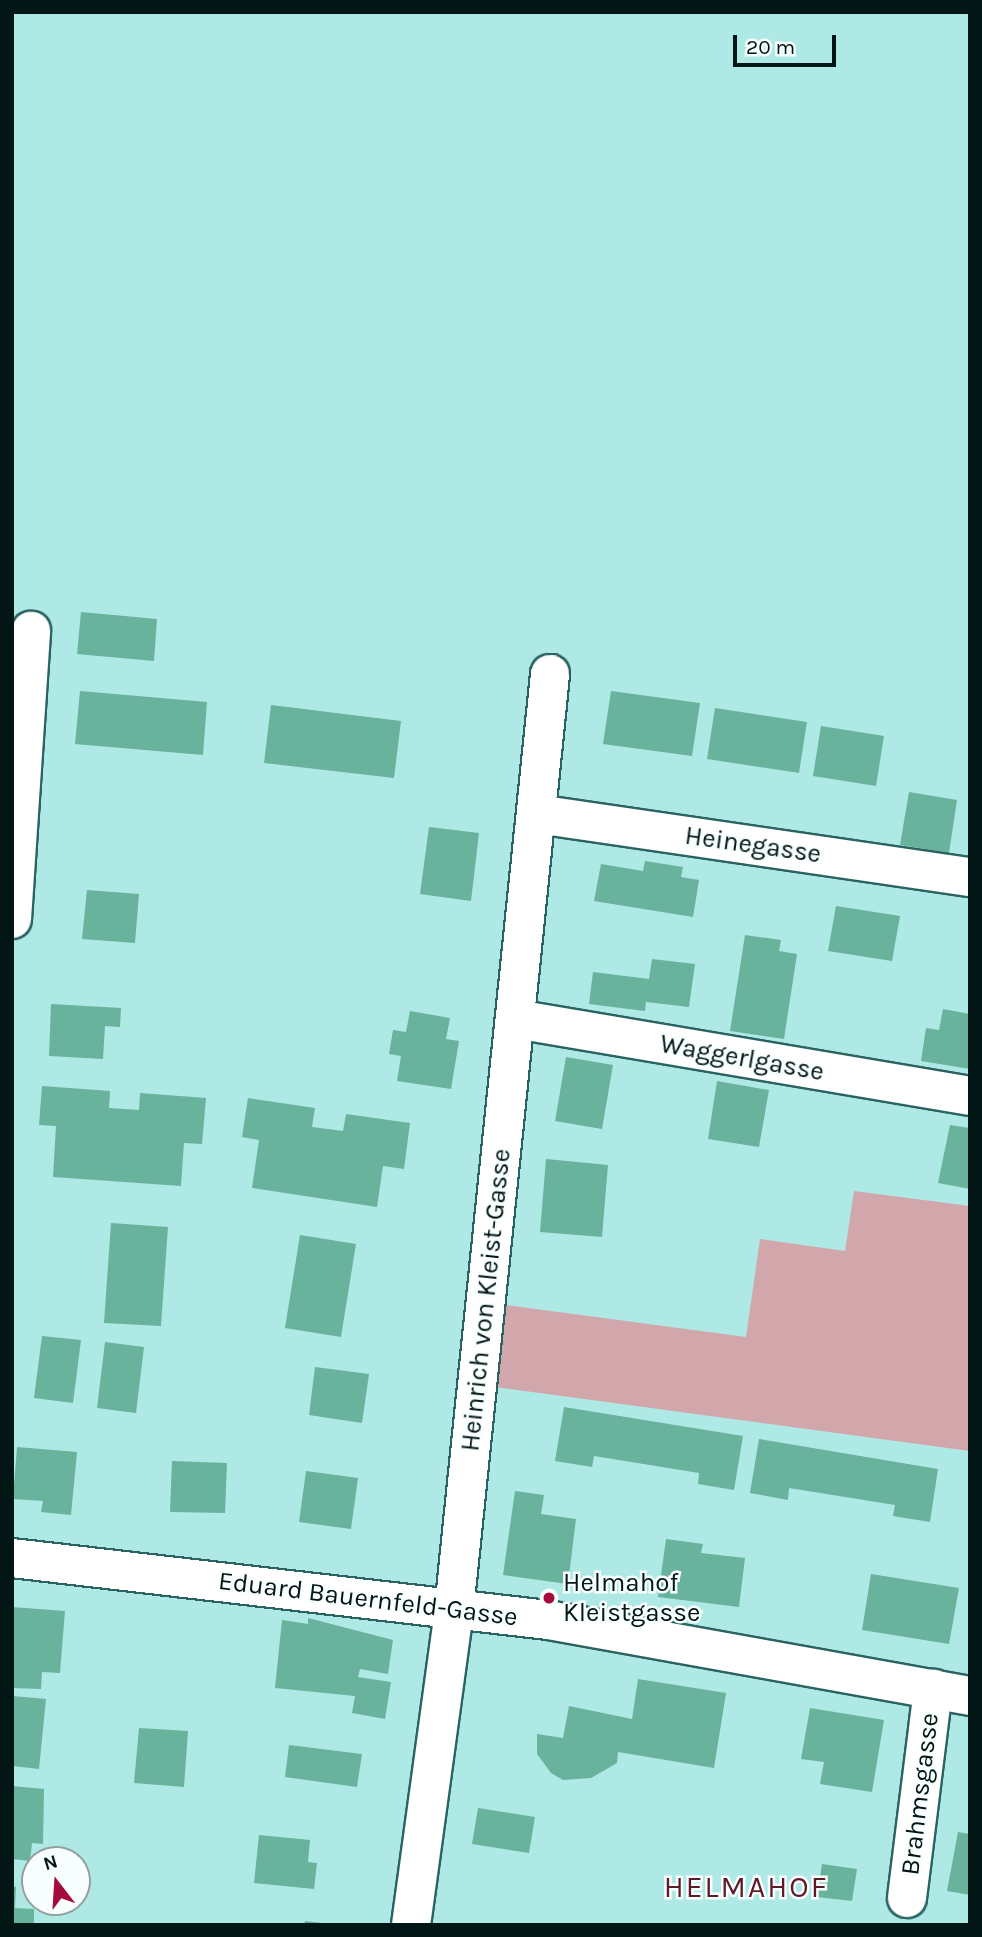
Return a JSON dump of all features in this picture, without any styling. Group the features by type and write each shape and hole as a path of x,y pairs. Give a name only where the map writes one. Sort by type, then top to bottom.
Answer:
{"street":[{"path":"12,919 31,631"},
{"name":"Heinrich von Kleist-Gasse","path":"411,1925 454,1610 550,674"},
{"name":"Heinegasse","path":"537,814 970,877"},
{"name":"Waggerlgasse","path":"515,1019 970,1096"},
{"name":"Eduard Bauernfeld-Gasse","path":"12,1558 548,1619 952,1692"},
{"name":"Brahmsgasse","path":"907,1898 952,1692"}],"shaded area":[{"path":"854,1191 970,1206 970,1451 487,1386 499,1304 746,1337 760,1239 845,1251"}],"building":[{"path":"81,612 157,619 154,661 77,654"},
{"path":"80,691 207,702 203,755 75,744"},
{"path":"611,691 700,703 692,756 603,744"},
{"path":"271,705 401,721 394,778 264,763"},
{"path":"715,708 807,722 799,773 707,759"},
{"path":"821,726 884,736 876,786 813,776"},
{"path":"909,792 957,800 949,853 900,845"},
{"path":"429,827 479,833 471,901 420,894"},
{"path":"645,861 683,867 681,877 699,880 693,917 594,901 601,864 643,871"},
{"path":"87,890 139,894 135,943 82,939"},
{"path":"836,906 900,916 892,961 828,951"},
{"path":"745,935 781,940 779,951 797,954 784,1039 730,1031"},
{"path":"652,959 695,964 689,1007 646,1002 645,1011 589,1004 593,972 649,979"},
{"path":"51,1004 121,1008 120,1027 105,1026 103,1059 49,1056"},
{"path":"943,1009 970,1014 970,1069 921,1061 926,1028 939,1030"},
{"path":"410,1011 450,1018 446,1039 459,1041 451,1089 397,1081 401,1056 389,1054 393,1030 406,1032"},
{"path":"566,1057 613,1065 602,1129 555,1121"},
{"path":"717,1081 769,1090 759,1147 708,1139"},
{"path":"42,1086 110,1091 109,1108 139,1110 140,1093 206,1098 202,1144 184,1143 181,1186 53,1177 56,1126 39,1125"},
{"path":"248,1098 315,1108 312,1127 343,1131 346,1114 410,1123 404,1169 383,1166 377,1207 252,1188 259,1140 242,1137"},
{"path":"950,1125 970,1128 970,1189 938,1183"},
{"path":"546,1159 608,1165 602,1237 540,1232"},
{"path":"111,1223 168,1227 161,1326 104,1323"},
{"path":"300,1235 356,1244 341,1337 285,1328"},
{"path":"42,1336 81,1340 73,1403 34,1398"},
{"path":"105,1342 144,1347 136,1413 97,1408"},
{"path":"315,1367 369,1374 362,1423 309,1415"},
{"path":"564,1407 743,1436 734,1490 698,1484 699,1473 594,1456 592,1467 555,1461"},
{"path":"759,1439 938,1469 930,1522 893,1516 895,1505 789,1488 788,1500 750,1493"},
{"path":"17,1447 77,1452 71,1515 41,1512 43,1501 13,1499"},
{"path":"172,1461 227,1463 225,1513 170,1512"},
{"path":"306,1471 358,1478 351,1529 299,1522"},
{"path":"515,1491 544,1495 541,1514 576,1519 568,1584 503,1575"},
{"path":"666,1539 703,1544 701,1553 745,1558 739,1607 658,1597"},
{"path":"871,1574 959,1588 949,1644 862,1630"},
{"path":"12,1607 65,1611 60,1673 42,1672 41,1689 12,1688"},
{"path":"308,1618 393,1640 388,1674 360,1669 358,1677 391,1682 385,1719 352,1713 355,1696 275,1688 282,1620 308,1624"},
{"path":"638,1679 726,1693 714,1768 618,1752 617,1763 591,1778 563,1780 551,1773 537,1754 537,1734 563,1738 569,1706 632,1719"},
{"path":"12,1696 46,1699 39,1769 12,1766"},
{"path":"810,1708 884,1720 872,1792 820,1784 824,1762 801,1759"},
{"path":"139,1728 188,1731 184,1787 134,1783"},
{"path":"289,1745 362,1754 357,1787 285,1777"},
{"path":"12,1786 44,1789 43,1844 21,1846 21,1860 12,1859"},
{"path":"478,1808 535,1817 529,1853 472,1844"},
{"path":"958,1832 970,1834 970,1895 947,1891"},
{"path":"259,1835 310,1840 308,1862 317,1863 314,1889 254,1883"},
{"path":"822,1864 857,1869 852,1901 817,1897"},
{"path":"12,1886 16,1887 15,1908 21,1908 21,1916 34,1916 34,1925 12,1925"},
{"path":"305,1921 322,1923 322,1925 304,1925"}],"place":[{"name":"Helmahof Kleistgasse","path":"549,1598"}],"district":[{"name":"HELMAHOF","path":"746,1887"}]}
